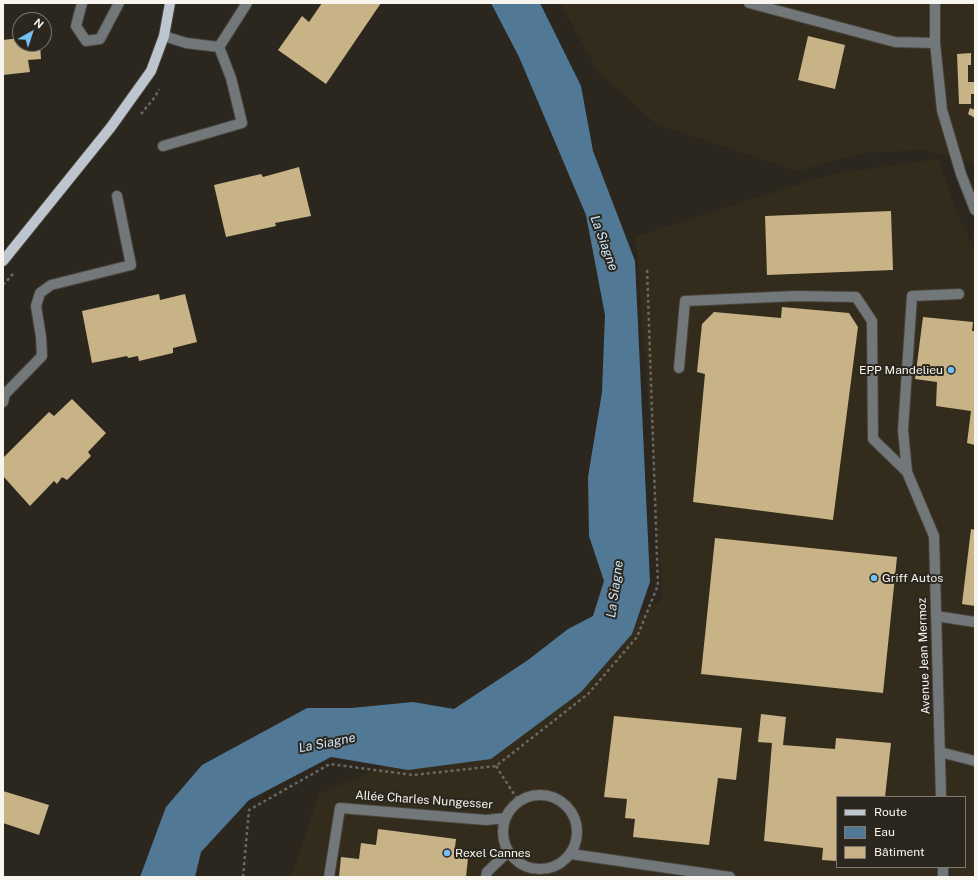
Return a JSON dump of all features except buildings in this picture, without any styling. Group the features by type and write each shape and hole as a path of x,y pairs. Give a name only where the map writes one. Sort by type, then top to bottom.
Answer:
{"main road":[{"path":"3,260 111,126 151,71 164,36 170,3"}],"street":[{"path":"82,3 76,26 86,41 100,39 119,3"},
{"path":"218,46 247,3"},
{"path":"749,3 895,42 935,43"},
{"path":"935,3 935,43 942,110 961,174 975,210"},
{"path":"164,36 186,43 218,46"},
{"path":"163,146 242,123 231,78 218,46"},
{"path":"3,402 5,394 42,356 41,337 36,306 40,294 51,285 131,265 117,196"},
{"path":"907,472 903,430 912,296 959,294"},
{"path":"679,368 685,301 796,296 856,297 872,321 873,439 907,472"},
{"name":"Avenue Jean Mermoz","path":"907,472 934,536 941,796"},
{"path":"936,616 975,622"},
{"path":"940,752 975,761"},
{"name":"Allée Charles Nungesser","path":"537,794 559,799 574,815 578,836 571,854 555,868 537,870 519,864 508,852 502,835 505,818 512,807 519,802 526,797 537,794"},
{"name":"Allée Charles Nungesser","path":"329,877 340,808 486,820 505,818"},
{"path":"486,877 487,872 508,852"},
{"path":"571,854 730,877"}],"path":[{"path":"243,877 249,810 330,764 413,776 496,766 588,694 637,637 658,585 647,267"},
{"path":"496,766 519,802"}],"shaded area":[{"path":"560,3 975,3 975,163 923,150 861,153 798,171 655,123 597,70"},
{"path":"938,159 955,208 975,252 975,877 291,877 319,794 497,718 663,599 636,236 832,174"}],"water":[{"name":"La Siagne","path":"491,3 540,3 581,86 593,151 635,261 650,582 632,634 581,692 491,759 408,770 331,757 249,800 201,852 195,877 140,877 166,807 202,765 307,708 351,708 413,702 454,709 528,660 568,629 593,616 604,581 589,536 588,477 602,392 605,315 586,215 519,57"}],"place":[{"name":"EPP Mandelieu","path":"951,370"},
{"name":"Griff Autos","path":"874,578"},
{"name":"Rexel Cannes","path":"447,853"}]}
